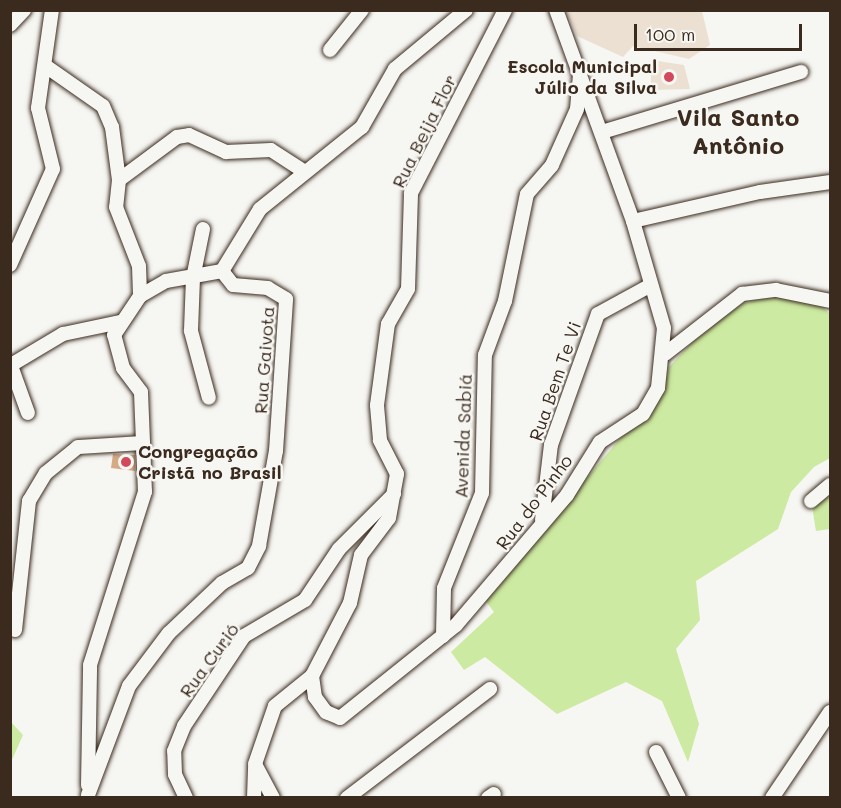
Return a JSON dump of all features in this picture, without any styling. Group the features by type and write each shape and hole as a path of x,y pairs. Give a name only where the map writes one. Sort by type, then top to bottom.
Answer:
{"street":[{"path":"10,25 24,10"},
{"path":"10,265 52,169 38,108 47,67 52,10"},
{"path":"330,50 362,10"},
{"path":"89,796 90,665 145,492 141,392 123,368 114,335 120,322 140,296 166,281 222,271 260,209 303,171 362,127 395,69 466,10"},
{"name":"Rua Beija Flor","path":"254,798 255,764 275,706 312,676 350,603 361,555 388,518 396,493 396,474 380,440 377,405 388,324 408,289 405,221 411,193 505,10"},
{"name":"Rua do Pinho","path":"312,676 315,697 326,712 340,718 443,636 490,591 542,520 567,495 600,442 643,414 658,388 665,354 651,285 633,221 581,72 556,10"},
{"path":"47,67 103,106 112,127 119,180 116,207 139,266 140,296"},
{"name":"Avenida Sabiá","path":"443,636 444,588 482,493 484,355 506,301 527,194 552,165 577,109 581,72"},
{"path":"602,132 801,72"},
{"path":"119,180 177,137 189,135 226,152 271,150 303,171"},
{"path":"633,221 760,192 831,182"},
{"path":"203,229 193,278 195,357 209,398"},
{"path":"222,271 233,285"},
{"path":"193,278 233,285"},
{"name":"Rua Gaivota","path":"89,796 129,686 169,633 222,583 248,568 259,546 276,451 286,299 268,288 233,285"},
{"name":"Rua Bem Te Vi","path":"542,520 551,445 598,314 651,285"},
{"path":"665,354 742,294 777,290 831,301"},
{"path":"28,413 11,364 63,334 120,322"},
{"path":"15,630 29,501 46,472 78,447 143,443"},
{"path":"811,501 831,485"},
{"name":"Rua Curió","path":"186,798 175,774 174,751 184,726 244,636 305,600 339,549 396,493"},
{"path":"346,798 490,689"},
{"path":"772,798 831,712"},
{"path":"656,752 679,798"},
{"path":"255,764 273,798"}],"shaded area":[{"path":"566,11 702,11 710,45 689,59 633,46 623,57 577,36"},
{"name":"Escola Municipal Júlio da Silva","path":"651,60 684,65 690,89 651,90"}],"green space":[{"path":"778,295 818,303 830,314 830,458 814,467 791,492 778,529 696,581 700,620 676,649 699,724 688,762 662,701 626,682 557,714 485,657 464,670 451,652 494,612 485,600 622,436 643,420 660,399 669,367 701,333 743,303"},
{"path":"830,482 830,529 816,531 810,494"},
{"path":"11,722 23,735 11,762"}],"building":[{"name":"Congregação Cristã no Brasil","path":"113,454 135,455 135,471 111,468"}],"place":[{"name":"Escola Municipal Júlio da Silva","path":"669,77"},
{"name":"Congregação Cristã no Brasil","path":"126,462"}],"district":[{"name":"Vila Santo Antônio","path":"738,131"}]}
